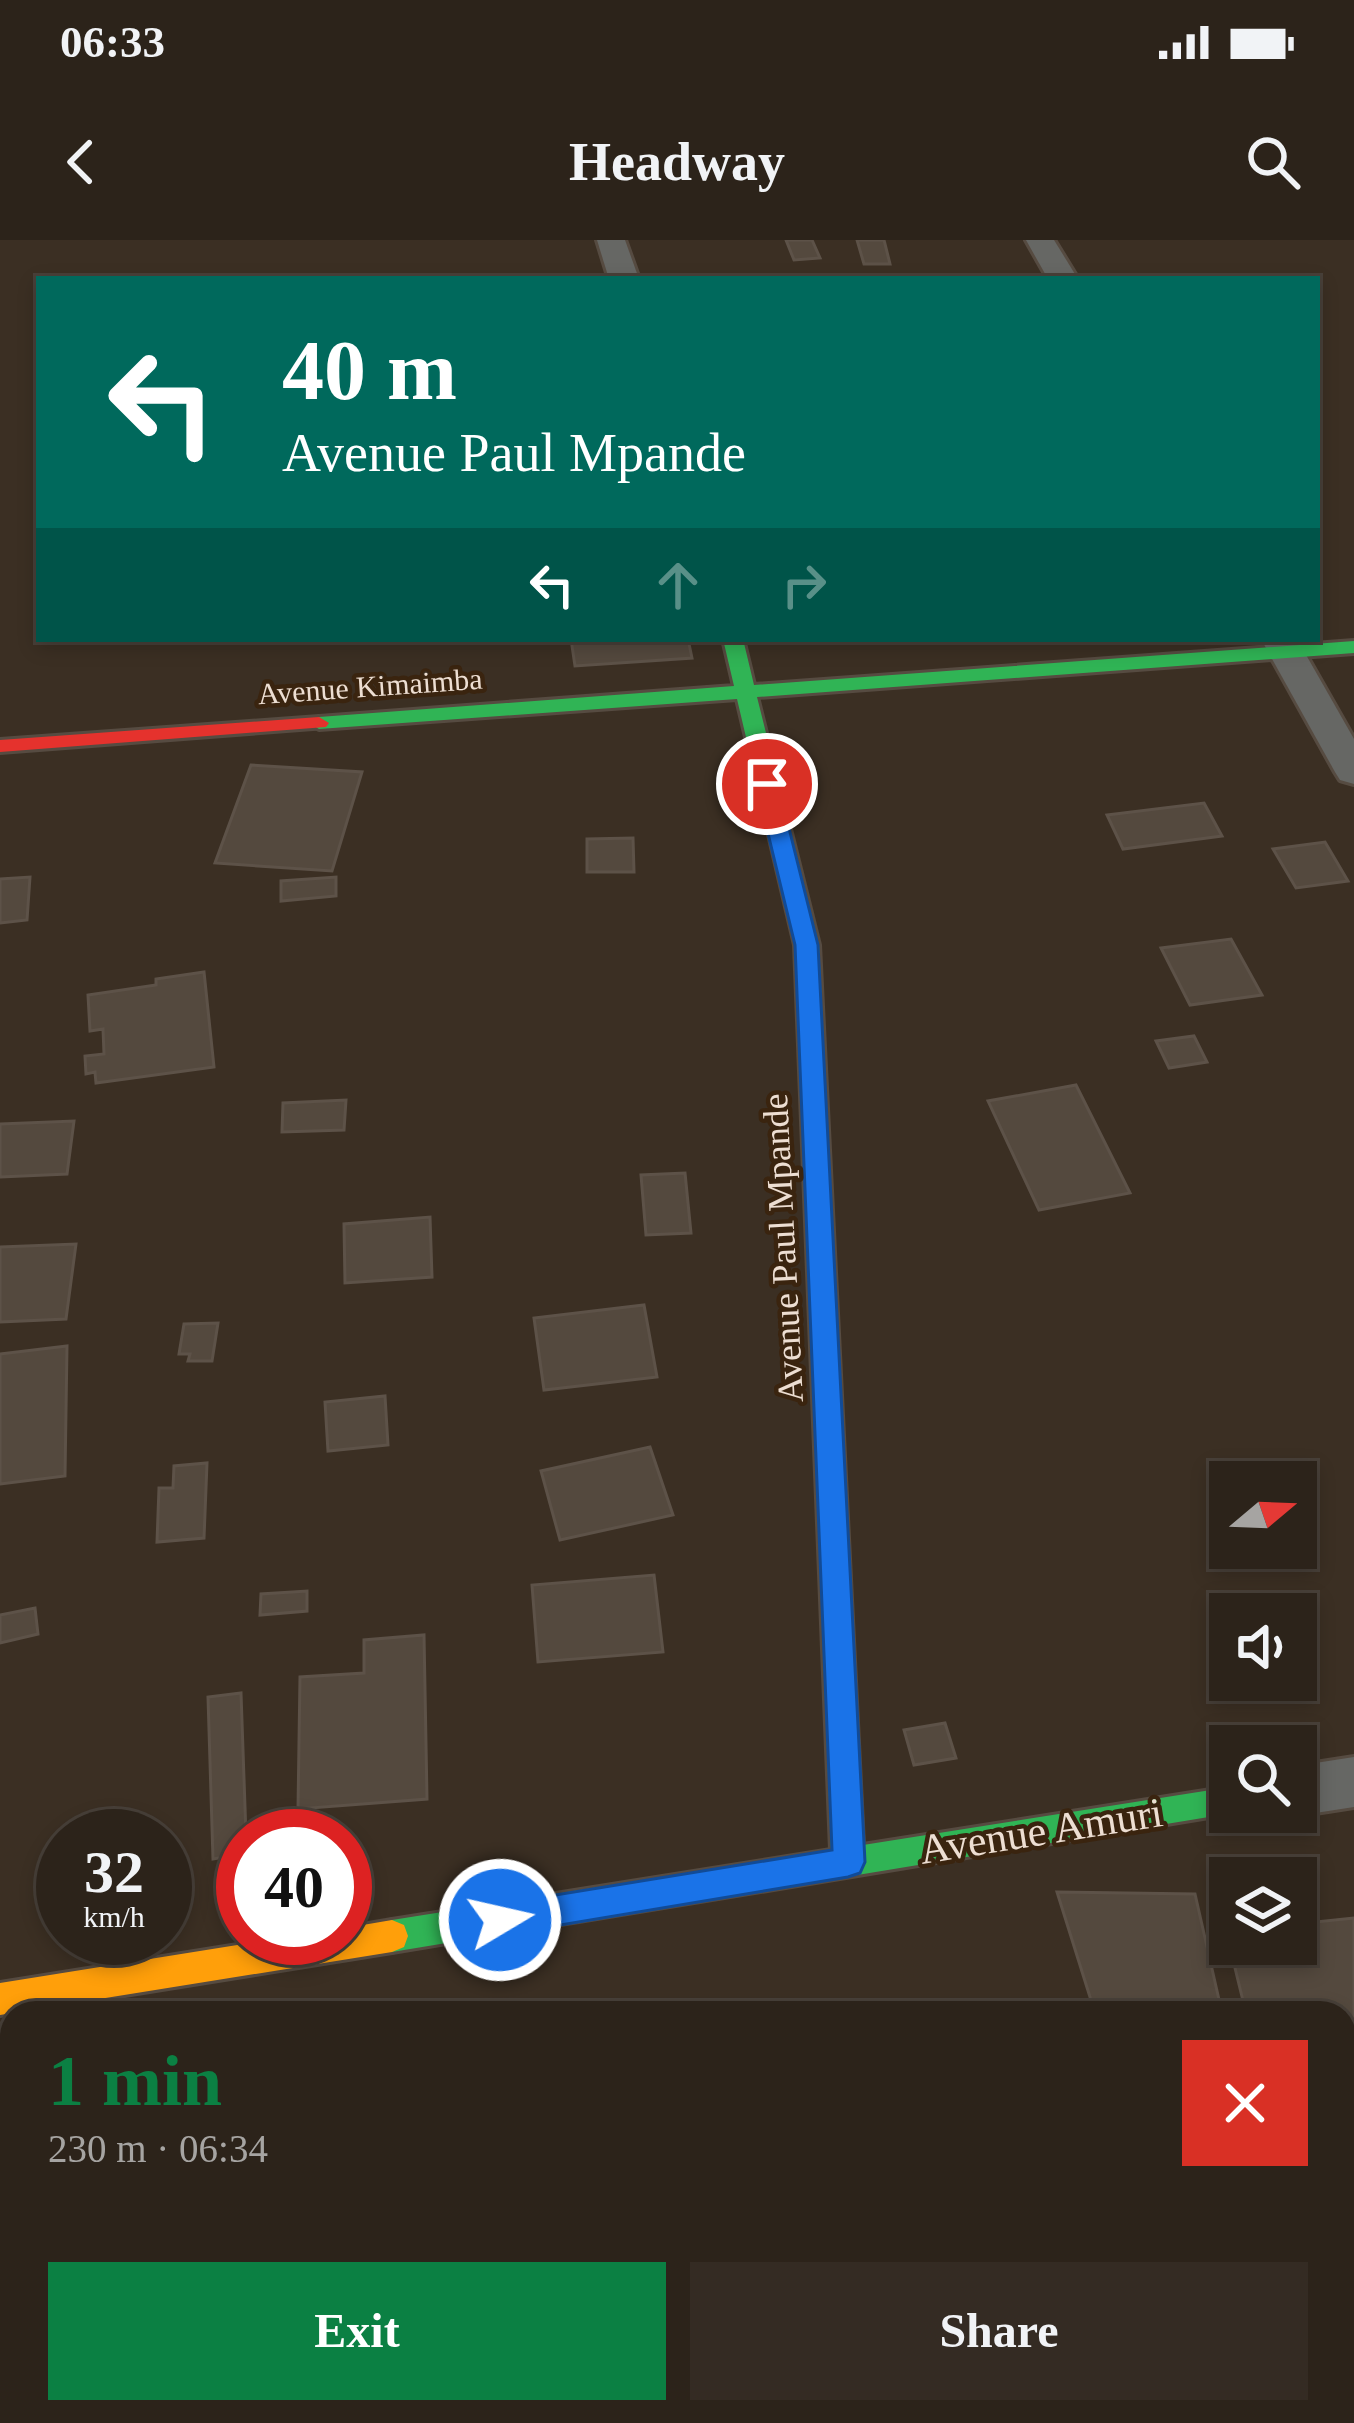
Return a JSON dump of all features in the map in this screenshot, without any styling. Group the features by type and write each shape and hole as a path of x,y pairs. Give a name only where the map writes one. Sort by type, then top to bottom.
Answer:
{"street":[{"path":"611,240 623,276"},
{"path":"1040,240 1061,276"},
{"name":"Avenue Paul Mpande","path":"734,642 807,945 848,1862"},
{"path":"1284,646 1354,772"},
{"name":"Avenue Kimaimba","path":"0,746 745,692 1284,646 1354,647"},
{"path":"1317,1788 1354,1782"},
{"name":"Avenue Amuri","path":"0,1999 1209,1804"}],"building":[{"path":"786,240 812,240 820,258 794,260"},
{"path":"857,240 884,240 890,264 864,264"},
{"path":"571,642 689,642 692,658 575,666"},
{"path":"251,765 362,772 332,871 215,863"},
{"path":"1204,803 1222,836 1123,849 1107,815"},
{"path":"633,838 634,872 587,872 587,839"},
{"path":"1325,842 1348,881 1296,888 1273,849"},
{"path":"30,877 27,920 0,923 0,879"},
{"path":"336,877 336,896 281,901 281,881"},
{"path":"1231,939 1262,995 1190,1005 1161,948"},
{"path":"204,972 214,1067 96,1083 95,1072 86,1074 85,1056 104,1054 103,1029 90,1031 88,995"},
{"path":"1194,1036 1207,1062 1169,1068 1156,1041"},
{"path":"1076,1085 1130,1193 1039,1210 988,1101"},
{"path":"346,1100 344,1130 282,1132 283,1103"},
{"path":"74,1121 67,1174 0,1177 0,1124"},
{"path":"685,1173 691,1233 646,1235 641,1175"},
{"path":"430,1217 432,1277 345,1283 344,1224"},
{"path":"76,1244 66,1319 0,1322 0,1247"},
{"path":"644,1305 657,1377 544,1390 534,1318"},
{"path":"218,1323 212,1361 188,1361 190,1354 179,1354 184,1324"},
{"path":"67,1346 65,1476 0,1484 0,1354"},
{"path":"385,1396 388,1445 328,1451 325,1402"},
{"path":"650,1447 673,1515 560,1540 541,1471"},
{"path":"207,1463 204,1538 157,1542 159,1488 173,1488 174,1466"},
{"path":"654,1575 663,1652 538,1662 532,1585"},
{"path":"307,1591 307,1611 260,1615 261,1594"},
{"path":"35,1608 38,1634 0,1643 0,1615"},
{"path":"424,1635 427,1799 298,1809 300,1677 364,1673 364,1640"},
{"path":"241,1693 245,1809 216,1809 213,1859 208,1697"},
{"path":"945,1723 956,1758 914,1765 904,1730"},
{"path":"1057,1892 1195,1894 1219,2001 1091,2001"},
{"path":"1354,1918 1354,2001 1243,2001 1234,1965 1317,1965 1317,1922"}],"traffic: fast":[{"path":"734,642 807,945 848,1862"},
{"path":"319,723 1354,647"},
{"path":"392,1936 1209,1804"}],"traffic: slow":[{"path":"0,1999 392,1936"}],"traffic: jam":[{"path":"0,746 319,723"}],"route":[{"path":"500,1920 848,1862 807,945 767,784"}]}
